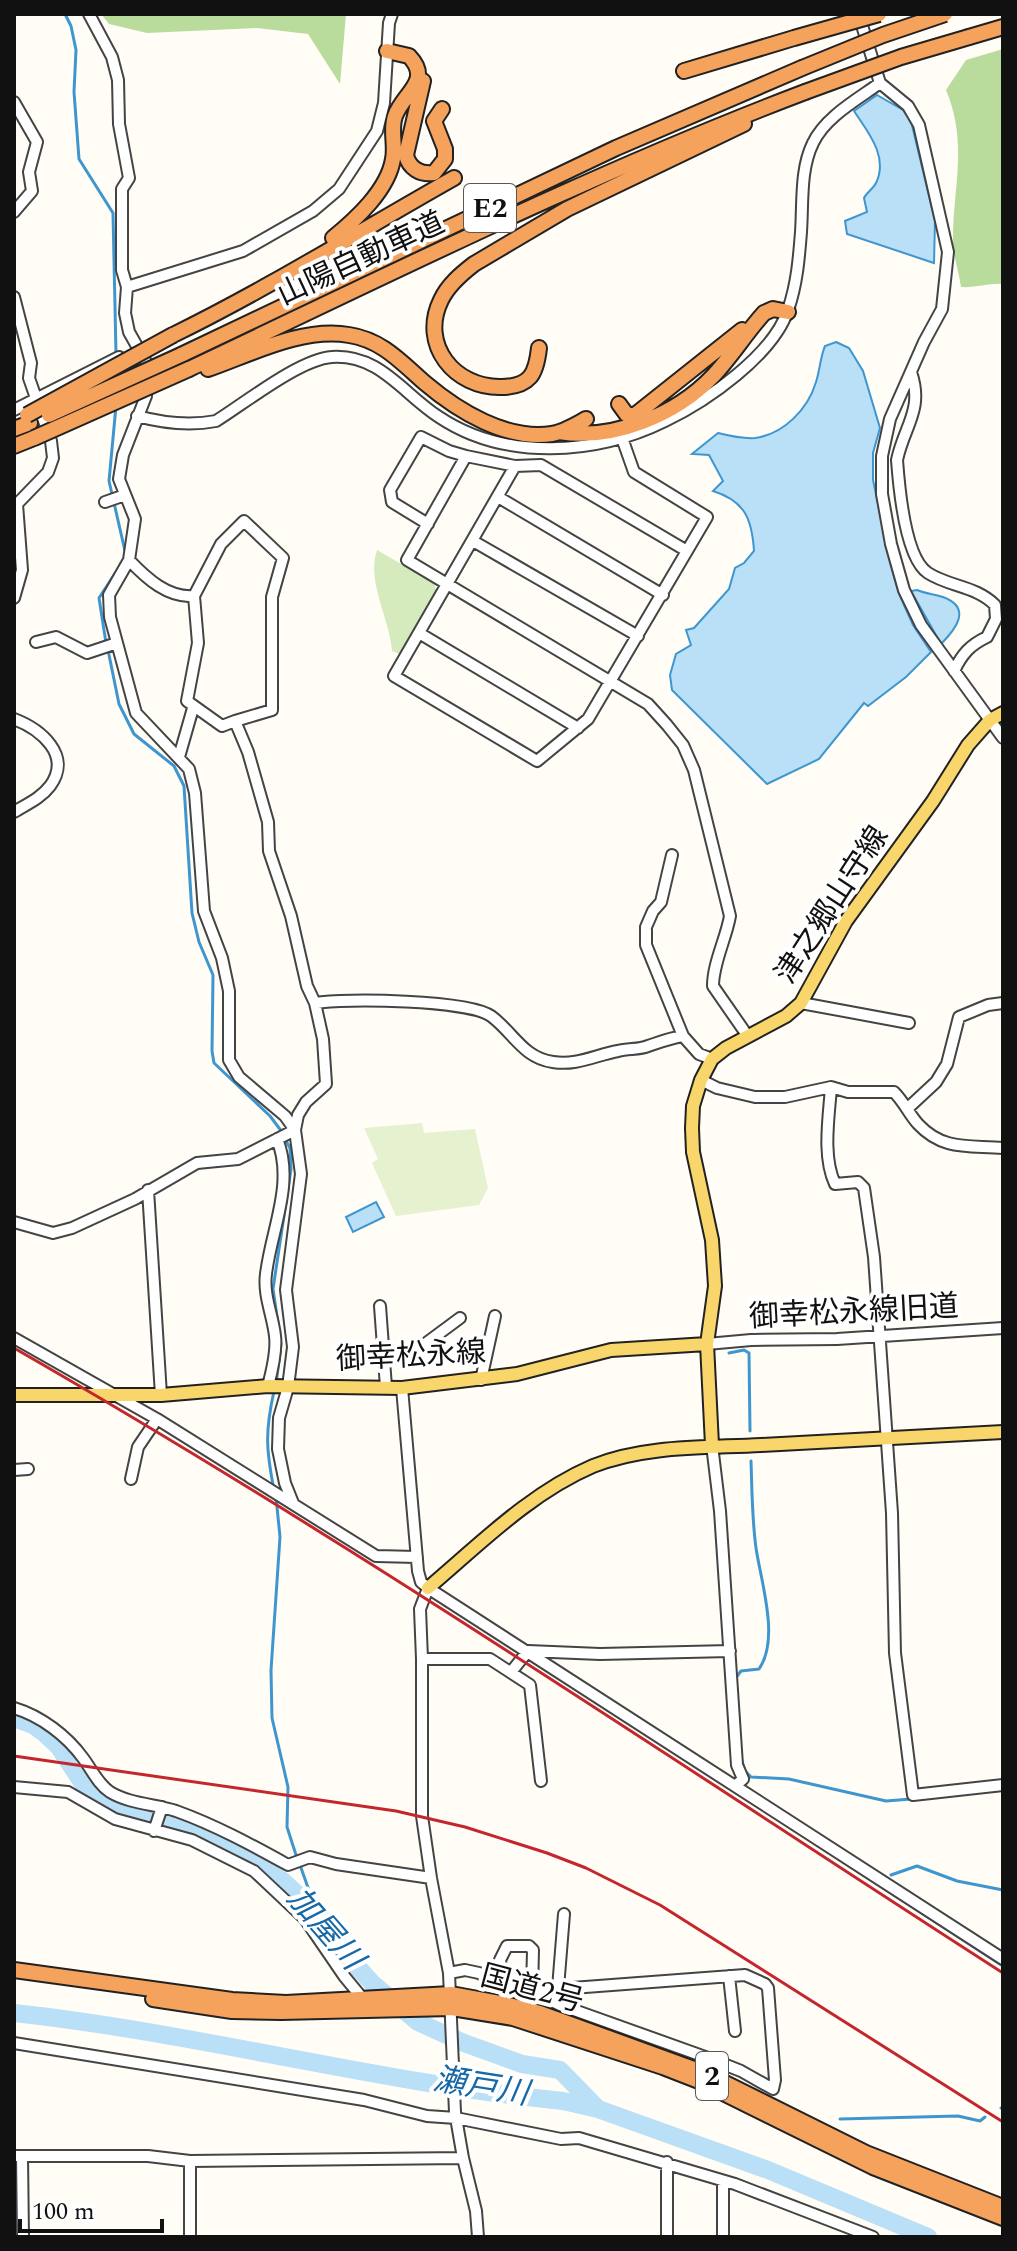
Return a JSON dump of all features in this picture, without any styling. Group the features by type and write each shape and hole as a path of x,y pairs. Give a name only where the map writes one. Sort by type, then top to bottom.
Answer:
{"highway":[{"path":"684,71 879,14"},
{"name":"山陽自動車道","path":"14,429 21,417 181,355 616,148 883,35 945,14"},
{"name":"山陽自動車道","path":"14,446 190,372 537,204 726,122 901,57 1003,27"},
{"path":"387,51 411,54 423,70 406,155 408,163 419,172 434,173 445,159 445,149 434,121 442,109"},
{"path":"305,262 359,214 384,183 391,167 394,119 399,106 416,84 418,74 409,56 387,51"},
{"path":"539,348 534,369 529,378 520,384 494,387 471,383 452,369 439,350 434,323 442,296 474,264 567,209 773,111 805,92"},
{"path":"21,417 241,301 454,178"},
{"path":"619,404 627,415 635,415 728,342 762,309 770,306 788,312"},
{"path":"559,432 585,434 613,430 668,410 697,391 716,373 764,313 773,309 788,312"},
{"path":"190,372 311,336 345,334 383,347 441,395 478,419 524,433 549,434 586,419"},
{"name":"国道2号","path":"14,1970 232,2000 286,2003 406,1997 505,2004 558,2012 705,2073 770,2096 866,2153 1003,2207"},
{"name":"国道2号","path":"14,1979 232,2011 418,2009 451,2001 663,2067 750,2104 873,2167 1003,2218"}],"main road":[{"name":"津之郷山守線","path":"707,1344 715,1286 712,1240 693,1152 692,1128 693,1106 701,1080 712,1059 747,1035 786,1016 801,1003 846,921 933,801 968,745 990,720 1003,713"},
{"name":"御幸松永線","path":"14,1395 161,1395 277,1386 402,1388 517,1374 611,1350 707,1344"},
{"path":"707,1344 712,1445"},
{"path":"428,1588 558,1483 626,1456 712,1445 1003,1432"}],"street":[{"path":"89,14 112,57 118,80 119,124 129,178 122,189 122,270 127,287 125,313 129,332 147,364 146,396 123,455 119,479 135,519 129,560 109,595 110,617 136,713 189,769 195,793 204,911 222,958 229,991 229,1060 239,1077 285,1116 295,1130"},
{"path":"127,287 243,251 313,211 339,189 377,131 384,103 392,14"},
{"path":"858,14 880,83 908,106 919,125 948,252 942,309 890,419 882,456 882,494 891,544 904,590 921,625 1003,738"},
{"path":"137,416 157,421 202,424 216,421 309,362 329,357 355,357 406,388 438,417 496,441 530,448 564,449 622,438 662,423 715,392 767,345 788,312 799,261 805,165 813,141 843,110 880,83"},
{"path":"14,102 37,142 29,172 32,191 14,212"},
{"path":"14,297 31,363 29,378 51,441 53,458 48,472 17,504 22,570 14,598"},
{"path":"21,417 35,399 138,348"},
{"path":"911,372 915,384 915,403 911,424 897,460 910,548 926,572 984,594 995,605 996,619 987,637 972,644 954,671"},
{"path":"428,524 392,502 390,490 421,437 466,456 515,466 541,465 687,551"},
{"path":"515,466 394,676 537,761 588,719 707,517 634,472 622,438"},
{"path":"466,456 407,560 648,704 683,745 694,770 730,916 713,986 747,1035"},
{"path":"105,502 125,495"},
{"path":"498,497 663,595"},
{"path":"244,521 283,558 272,597 272,710 222,726 187,701 198,643 194,596 221,544 244,521"},
{"path":"473,541 638,636"},
{"path":"129,560 158,586 181,597 194,596"},
{"path":"419,633 578,728"},
{"path":"36,642 56,637 87,653 117,643"},
{"path":"179,757 193,708"},
{"path":"14,719 40,732 53,745 57,761 52,784 14,812"},
{"path":"235,721 248,752 268,822 269,851 291,916 307,986 315,1003 323,1039 326,1084 306,1102 298,1115 295,1130 301,1174 286,1290 293,1347 277,1386"},
{"path":"672,855 661,902 646,927 646,945 683,1036 699,1054 712,1059"},
{"path":"315,1003 416,1001 481,1011 491,1016 529,1053 541,1060 568,1064 683,1036"},
{"path":"908,1108 936,1082 947,1064 959,1017 1002,1001"},
{"path":"801,1003 909,1023"},
{"path":"701,1080 717,1088 755,1097 785,1097 831,1087 848,1092 894,1092 934,1139 951,1145 1003,1148"},
{"path":"831,1087 828,1140 831,1177 835,1184 858,1182 864,1188 874,1257 892,1513 895,1653 913,1795 1003,1785"},
{"path":"14,1222 53,1233 104,1215 197,1163 238,1159 295,1130"},
{"path":"277,1139 283,1154 284,1170 265,1276 275,1336 278,1449 293,1503"},
{"path":"148,1190 161,1395"},
{"path":"277,1218 295,1220"},
{"path":"380,1306 386,1387"},
{"path":"481,1380 495,1316"},
{"path":"383,1360 406,1358 460,1318"},
{"name":"御幸松永線旧道","path":"707,1344 1003,1328"},
{"path":"14,1338 157,1419 376,1556 417,1557"},
{"path":"402,1388 421,1582 525,1654 1003,1959"},
{"path":"131,1479 138,1447 157,1419"},
{"path":"712,1445 720,1511 737,1765 743,1779 735,1786"},
{"path":"14,1470 28,1469"},
{"path":"428,1588 420,1609 422,1816 449,1973 456,2115 476,2211 478,2237"},
{"path":"511,1672 525,1654 558,1650 600,1654 730,1651"},
{"path":"422,1659 490,1659 530,1685 541,1781"},
{"path":"14,1708 44,1721 61,1735 81,1755 101,1785 111,1792 212,1825 288,1865 310,1857 336,1864 431,1878"},
{"path":"14,1787 68,1792 115,1819 192,1840 254,1871 305,1919 344,1976 368,1999"},
{"path":"155,1829 162,1809"},
{"path":"558,1988 564,1914"},
{"path":"503,1984 500,1960 507,1946 529,1946 533,1950 532,1991"},
{"path":"449,1973 465,1970 479,1973 503,1984 532,1991 745,1975 768,1988 775,2080 770,2096"},
{"path":"729,1976 735,2031"},
{"path":"532,1991 558,2012"},
{"path":"14,2043 364,2100 427,2116 456,2115 561,2139 579,2138 667,2162 873,2237"},
{"path":"23,2237 18,2156 148,2156 190,2161 463,2158"},
{"path":"190,2161 190,2237"},
{"path":"667,2162 667,2237"},
{"path":"723,2181 723,2237"}],"green space":[{"path":"101,14 346,14 340,84 308,34 257,28 147,33 109,24"},
{"path":"1003,49 1003,284 961,287 953,244 957,130 946,90 966,60"},
{"path":"377,550 434,583 437,594 399,654 392,651 376,587 374,562"},
{"path":"422,1123 424,1133 475,1129 488,1188 479,1205 396,1216 372,1163 378,1159 364,1128"}],"water":[{"path":"877,95 903,110 911,121 935,221 934,263 847,234 845,221 867,212 864,198 875,185 880,163 875,144 854,111"},
{"path":"836,342 849,348 863,371 880,428 873,453 873,480 890,562 899,594 913,625 931,652 906,677 868,706 864,703 819,759 767,784 672,690 670,675 676,654 691,645 686,630 694,628 729,589 735,568 754,551 745,513 733,500 713,491 723,481 709,455 692,454 718,433 755,438 785,426 801,411 812,392 825,346"},
{"path":"911,591 943,597 957,607 956,626 941,644"},
{"path":"376,1202 384,1217 353,1232 346,1217"}],"waterway":[{"path":"65,14 76,50 74,92 79,159 113,213 116,354"},
{"path":"116,406 109,481 125,551"},
{"path":"106,643 99,598 116,572"},
{"path":"108,650 119,704 134,734 174,766 184,786 192,913 199,942 213,975 214,1063 270,1116 282,1132"},
{"path":"276,1384 281,1344 273,1289 291,1169 290,1148 285,1139"},
{"path":"729,1353 744,1350 749,1353 750,1431"},
{"path":"274,1391 268,1440 274,1490"},
{"path":"735,1679 741,1671 759,1669 768,1642 769,1626 755,1537 751,1461"},
{"path":"276,1497 280,1537 271,1670 272,1718 288,1787 287,1827 297,1858"},
{"name":"加屋川","path":"14,1718 44,1733 59,1747 87,1790 105,1801 205,1836 235,1850 283,1881 317,1913 344,1952 373,1984 418,2022 522,2064 560,2070 598,2109"},
{"path":"741,1758 745,1771 751,1777 789,1779 886,1801 911,1799"},
{"path":"994,1791 1003,1790"},
{"path":"788,1826 1003,1966"},
{"path":"300,1865 317,1913"},
{"path":"891,1875 917,1866 957,1881 1003,1890"},
{"name":"瀬戸川","path":"14,2013 152,2033 425,2082 563,2101 598,2109 768,2170 928,2237"},
{"path":"840,2119 958,2116 980,2121 985,2117"}],"railway":[{"path":"14,1348 389,1575 1003,1973"},
{"path":"14,1756 396,1811 465,1827 547,1853 586,1868 660,1905 1003,2122"}]}
